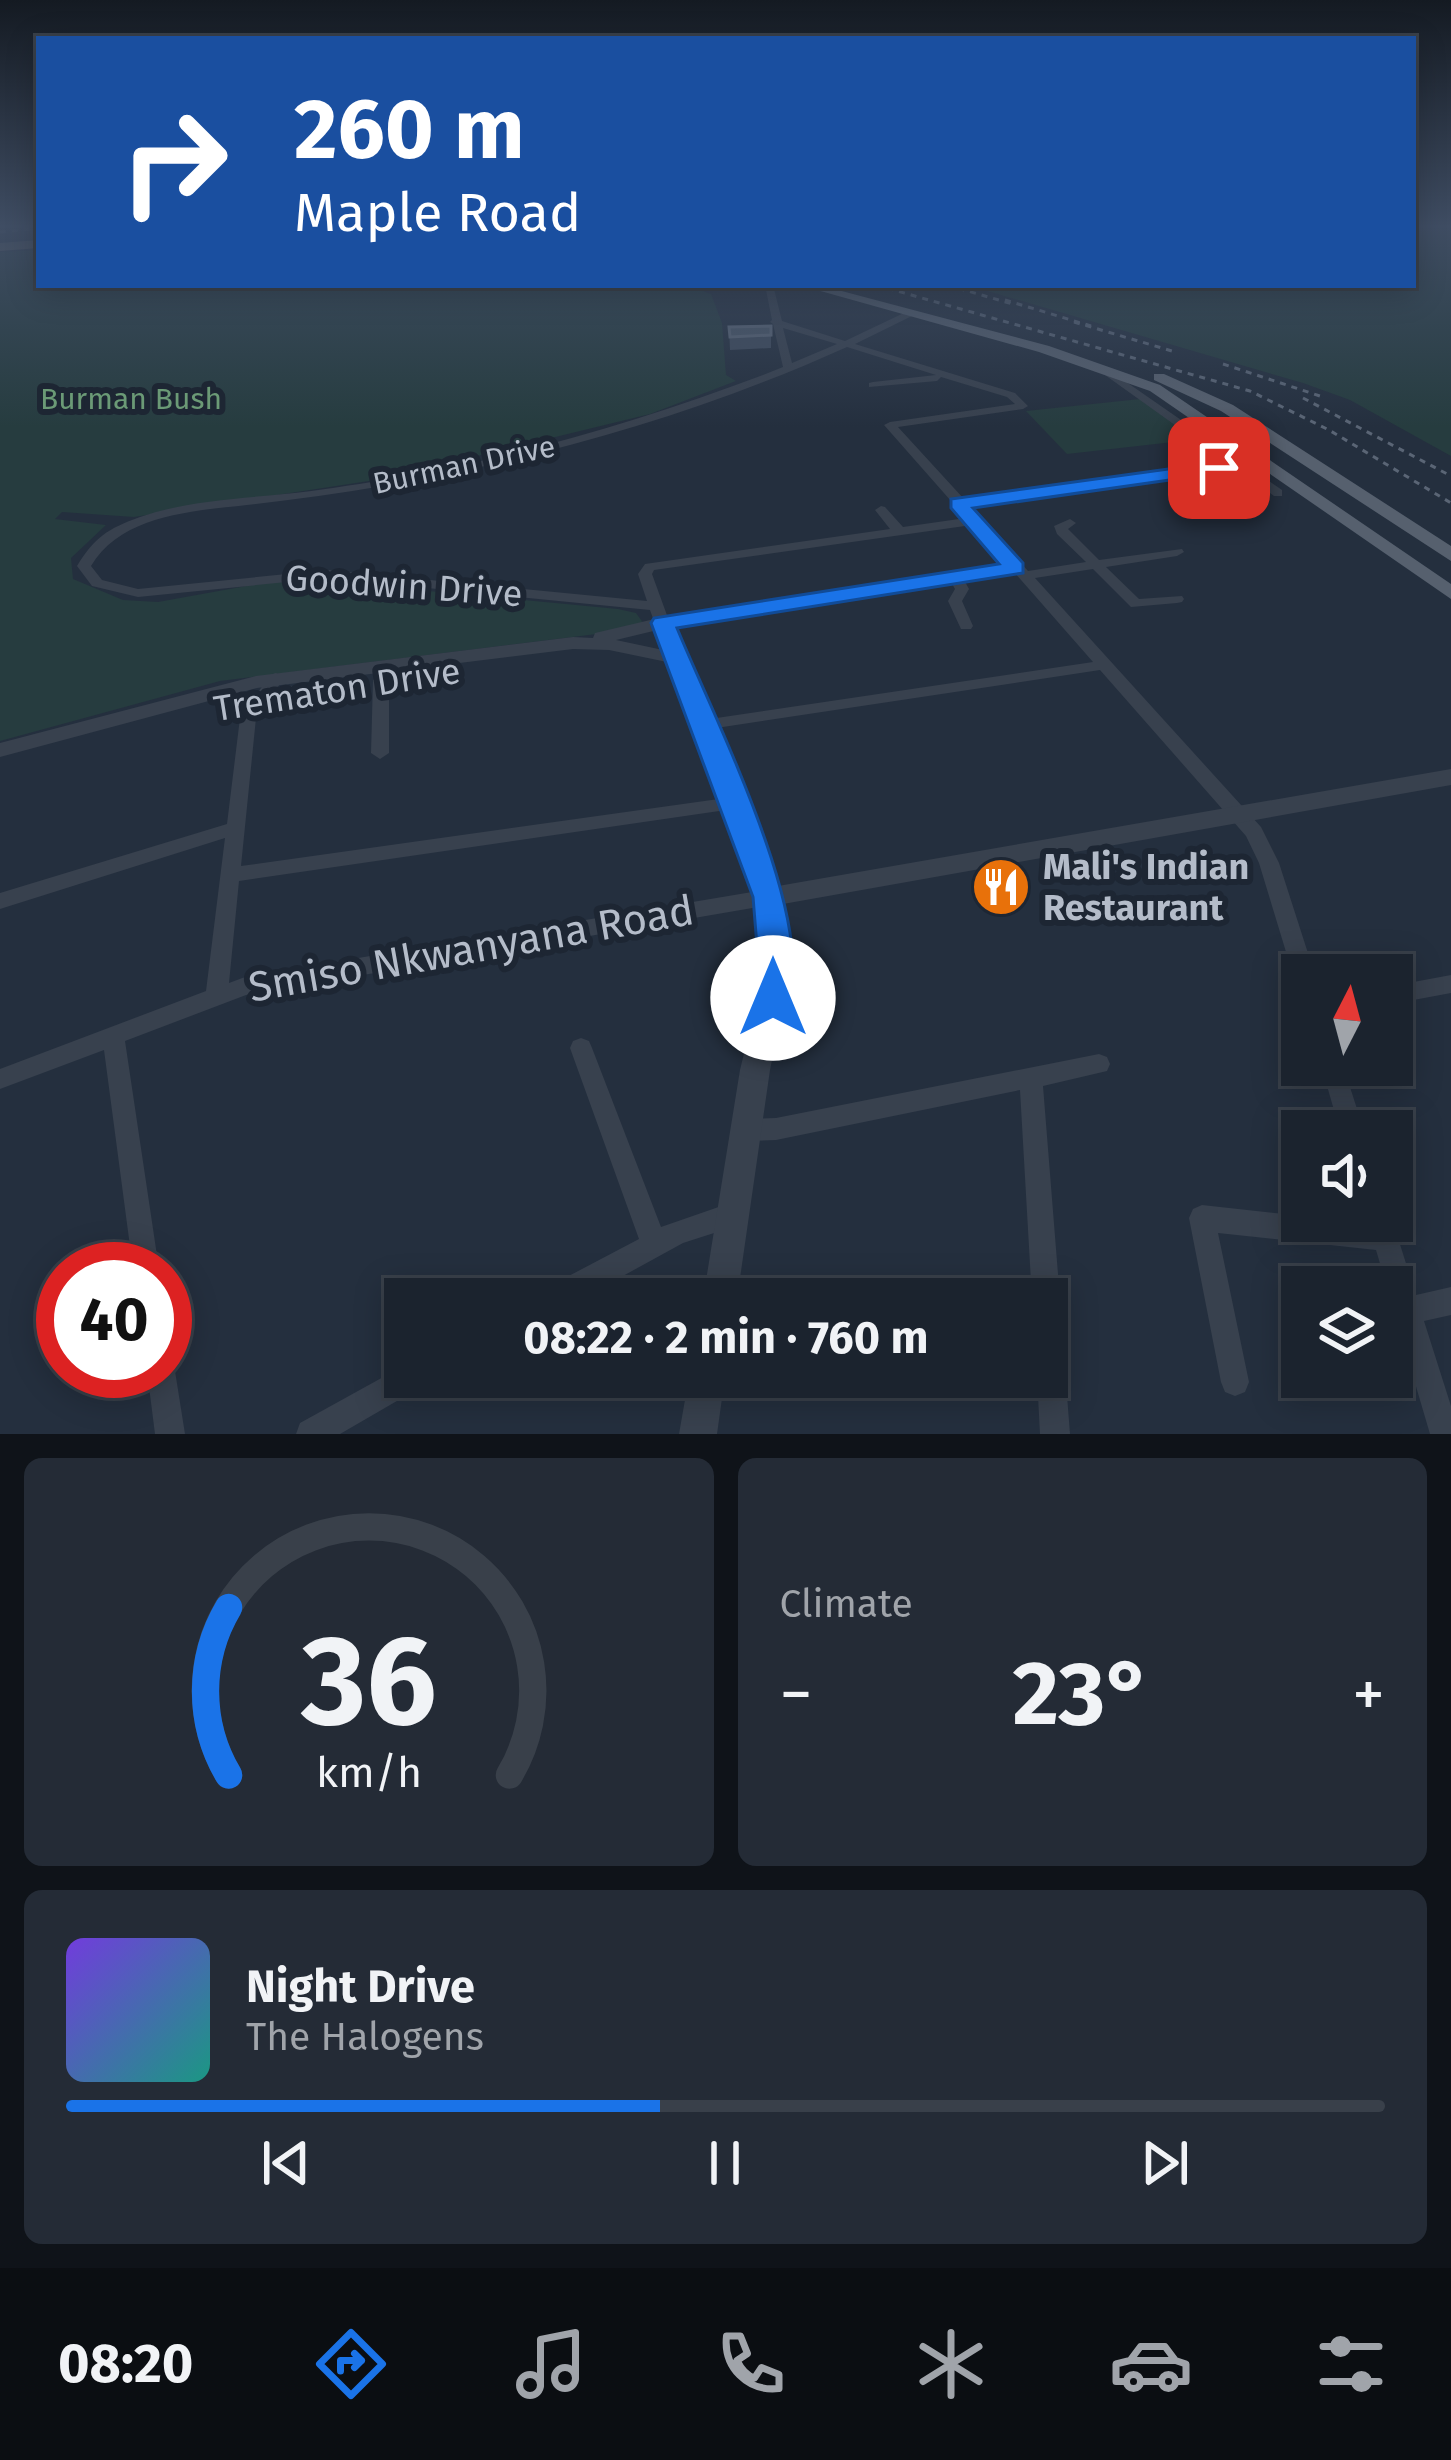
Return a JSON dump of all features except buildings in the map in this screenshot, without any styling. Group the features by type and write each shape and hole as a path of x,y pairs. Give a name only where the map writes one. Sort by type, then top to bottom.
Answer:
{"main road":[{"path":"858,294 911,314 1064,355 1172,397 1451,593"},
{"path":"863,294 1169,380 1227,407 1451,555"},
{"path":"1327,505 1355,505 1350,489"}],"street":[{"path":"771,294 788,368"},
{"name":"Burman Drive","path":"131,524 454,471 656,420 911,314"},
{"path":"775,322 1011,395 1023,406 890,425 1263,847 1297,954"},
{"path":"1064,355 1120,377 1278,493"},
{"path":"873,385 949,377"},
{"path":"958,504 1240,465"},
{"path":"881,510 899,531"},
{"path":"723,1278 777,971 770,897 676,664 646,574 654,566 974,520"},
{"path":"1070,523 1060,528 1136,604 1177,599"},
{"name":"Goodwin Drive","path":"131,524 104,537 87,555 89,577 110,589 154,594 282,574 327,574 660,615"},
{"path":"554,649 660,615 1177,552"},
{"path":"955,577 962,589 955,601 966,626"},
{"name":"Trematon Drive","path":"0,751 254,695 554,649 676,664"},
{"path":"703,725 1102,665"},
{"name":"Trematon Drive","path":"254,695 381,680 435,666"},
{"path":"380,753 381,680"},
{"path":"217,994 254,695"},
{"name":"Trematon Drive","path":"0,765 63,740"},
{"name":"Smiso Nkwanyana Road","path":"0,1078 217,994 1451,777"},
{"path":"232,875 733,803"},
{"path":"0,902 236,828"},
{"path":"1413,991 1451,984"},
{"path":"112,1035 142,1242"},
{"path":"581,1048 654,1244"},
{"path":"746,1130 776,1129 1099,1064"},
{"path":"1030,1078 1044,1278"},
{"path":"592,1278 654,1244 733,1215"},
{"path":"1235,1382 1202,1218 1281,1223"},
{"path":"1413,1310 1451,1301"},
{"path":"1413,1328 1445,1434"},
{"path":"311,1434 384,1392"},
{"path":"165,1398 170,1434"},
{"path":"698,1434 704,1398"},
{"path":"1053,1398 1055,1434"}],"green space":[{"name":"Burman Bush","path":"0,294 711,294 722,323 726,375 736,381 650,414 382,479 134,517 62,512 55,519 106,525 71,558 73,579 123,600 158,602 291,578 618,609 636,613 644,624 637,629 220,681 0,741"},
{"path":"998,294 1451,294 1451,456 1350,400"},
{"path":"1140,399 1200,439 1067,454 1026,411"}],"railway":[{"path":"907,294 1250,391 1329,430 1451,503"},
{"path":"978,294 1016,305"},
{"path":"1005,300 1091,326"},
{"path":"1074,322 1172,351"},
{"path":"1223,364 1320,396"},
{"path":"1303,398 1451,476"}],"place":[{"name":"Mali's Indian Restaurant","path":"1001,887"}],"route":[{"path":"773,998 777,971 770,897 663,623 1015,568 958,504 1219,468"}]}
